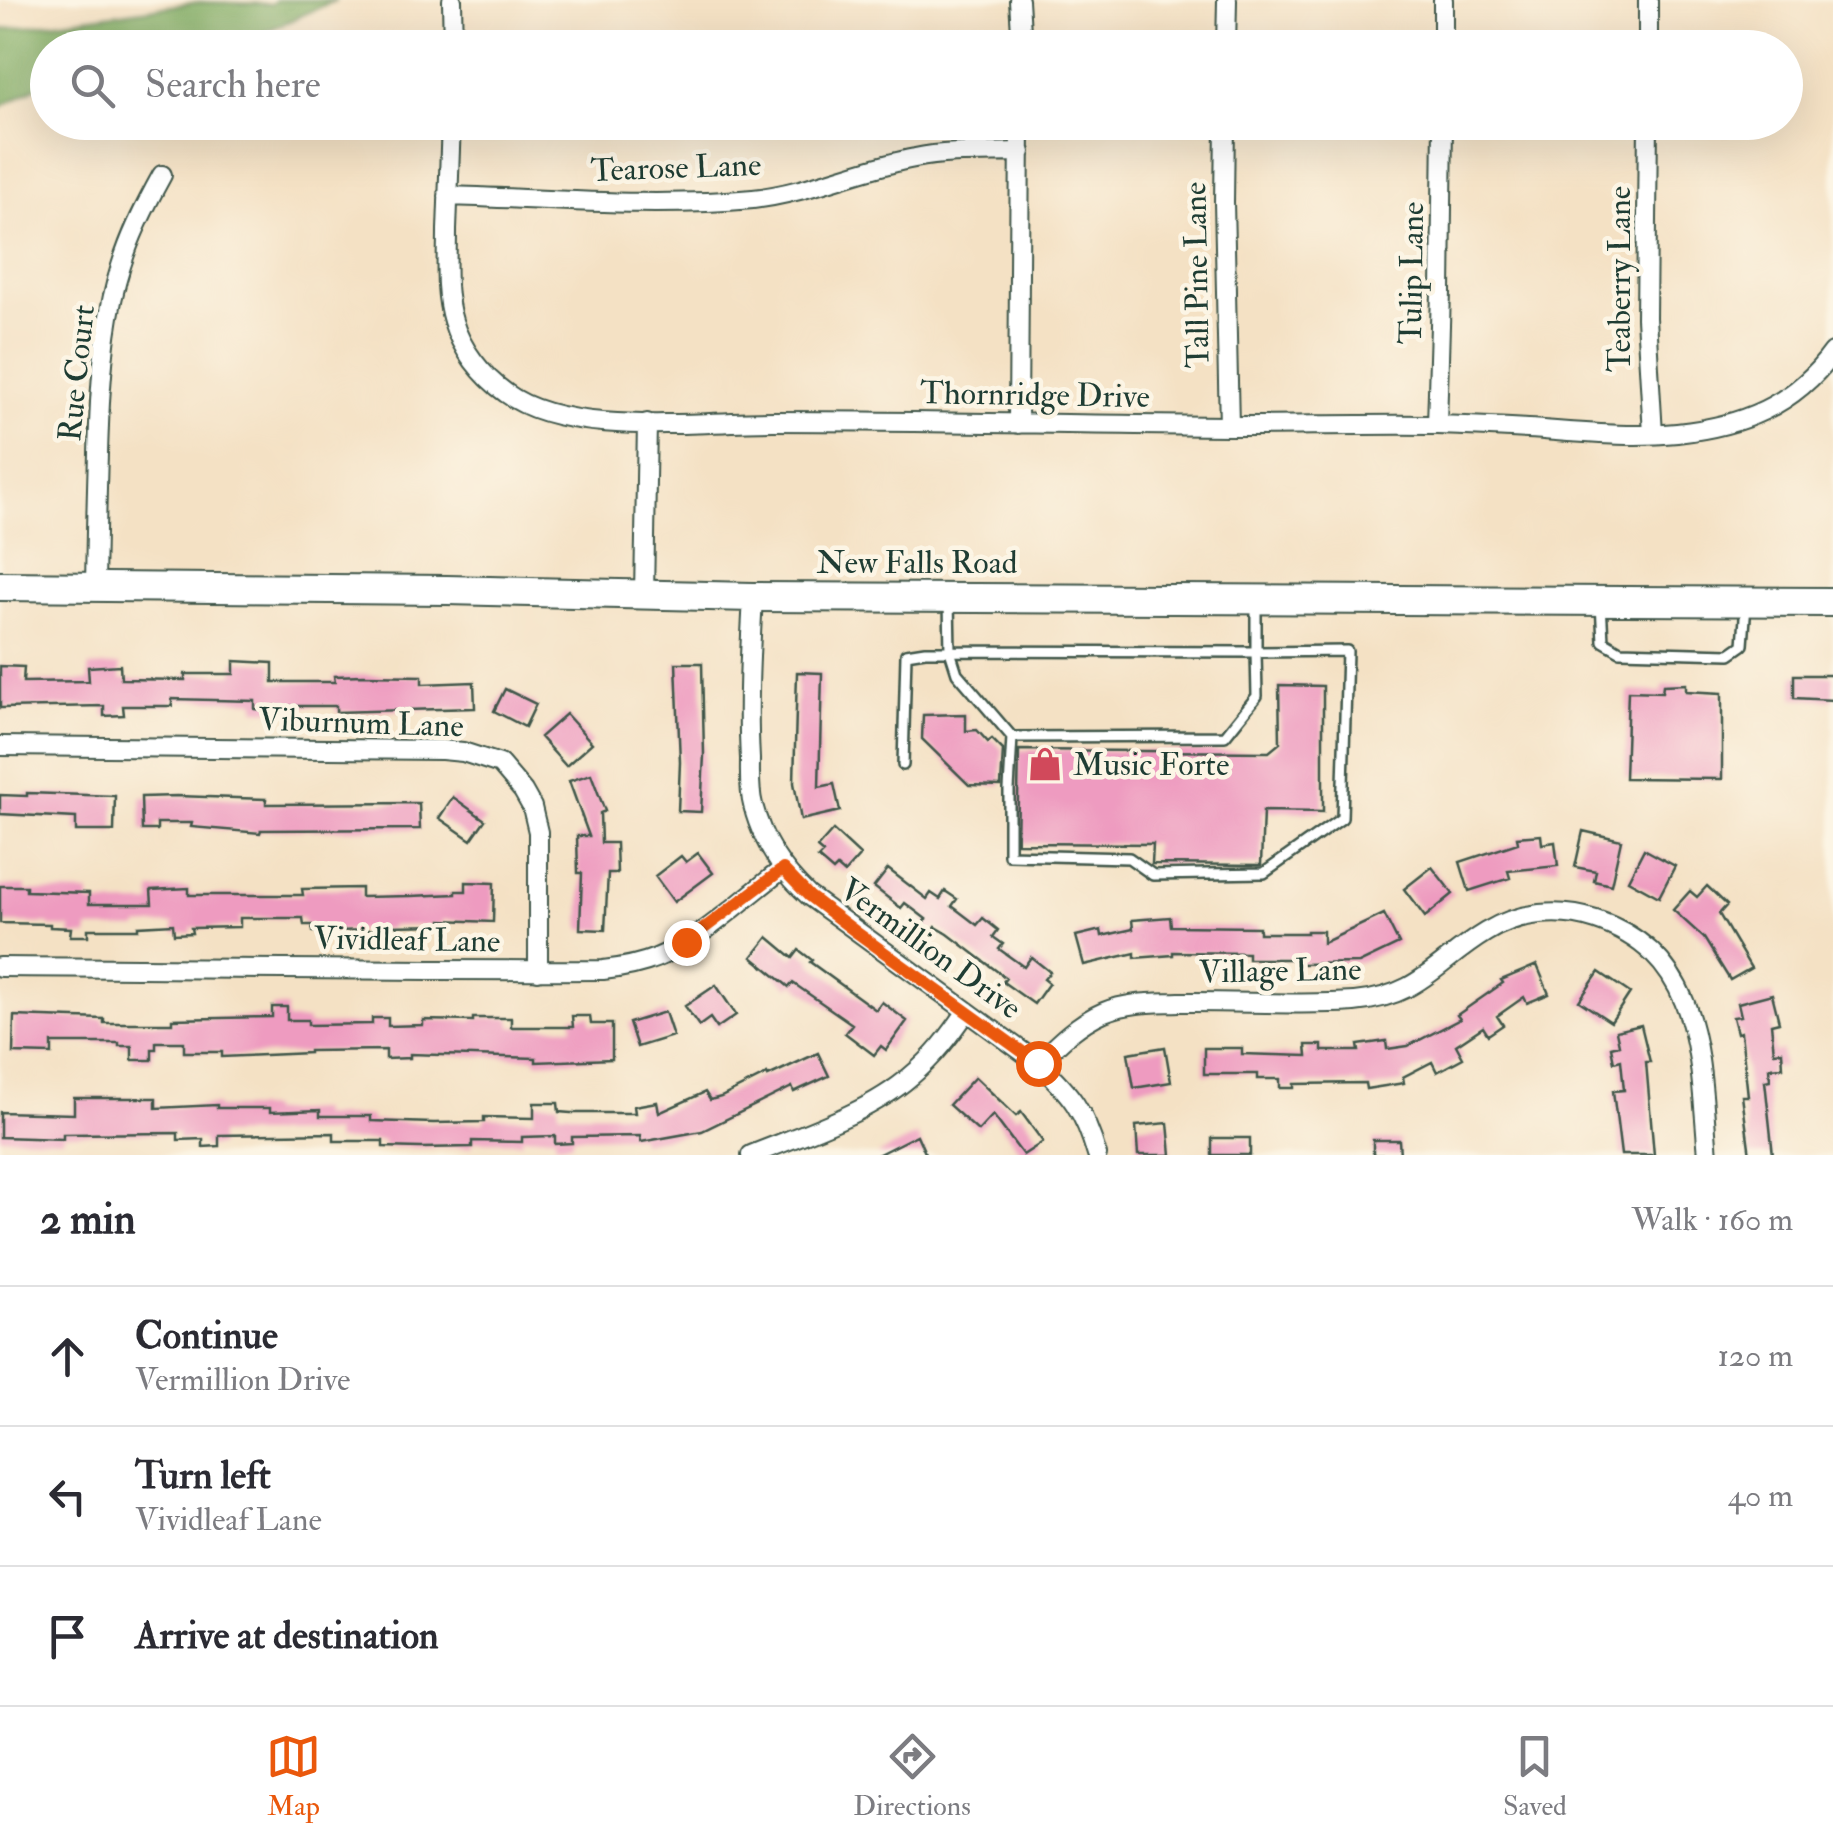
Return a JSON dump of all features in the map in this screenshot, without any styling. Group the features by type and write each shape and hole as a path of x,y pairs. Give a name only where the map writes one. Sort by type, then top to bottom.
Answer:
{"main road":[{"name":"New Falls Road","path":"0,586 753,597 1833,602"}],"street":[{"path":"452,0 453,30"},
{"path":"1019,0 1021,30"},
{"path":"1226,0 1226,30"},
{"path":"1443,30 1444,0"},
{"path":"1648,0 1648,30"},
{"name":"Thornridge Drive","path":"450,140 446,266 458,334 485,374 518,402 594,421 1437,426 1654,434 1716,426 1758,414 1794,393 1833,352"},
{"path":"1018,424 1021,140"},
{"name":"Tall Pine Lane","path":"1225,140 1229,426"},
{"name":"Tulip Lane","path":"1437,426 1442,140"},
{"name":"Teaberry Lane","path":"1648,140 1646,318 1654,434"},
{"name":"Tearose Lane","path":"448,196 673,202 755,198 794,192 912,158 1021,152"},
{"name":"Rue Court","path":"96,587 98,447 109,312 134,228 162,174"},
{"path":"644,595 646,423"},
{"name":"Vermillion Drive","path":"753,597 749,664 752,801 759,825 783,869 840,920 1038,1063 1079,1106 1096,1155"},
{"name":"Viburnum Lane","path":"0,746 442,750 489,759 510,773 524,791 538,832 538,970"},
{"name":"Vividleaf Lane","path":"0,967 602,970 656,958 686,942 783,869"},
{"name":"Village Lane","path":"1038,1063 1080,1025 1118,1007 1194,1002 1357,1002 1390,995 1426,978 1486,931 1507,922 1530,915 1570,914 1614,926 1636,938 1655,954 1680,989 1698,1046 1708,1155"},
{"path":"751,1155 832,1122 908,1080 941,1048 967,1011"}],"lane":[{"path":"902,765 906,654 925,651 950,652 1256,652 1347,651 1342,818 1264,873 1153,875 1129,858 1009,855 1012,738 957,673 950,652 950,598"},
{"path":"1012,738 1225,736 1256,696 1256,598"},
{"path":"1600,601 1603,642 1620,652 1730,654 1743,644 1746,602"}],"green space":[{"path":"276,0 336,0 269,30 30,30 30,90 0,107 0,30 200,2 271,4"}],"building":[{"path":"234,661 273,663 273,682 335,682 334,676 363,675 422,676 422,684 474,682 475,708 336,712 336,706 272,706 271,710 255,709 255,701 172,699 172,706 123,706 124,715 104,716 104,706 0,708 0,666 24,667 23,682 89,681 88,667 120,665 121,679 185,680 185,674 234,674"},
{"path":"676,663 702,663 701,812 678,811"},
{"path":"797,672 822,673 819,787 834,784 840,811 801,820 794,783"},
{"path":"1794,675 1833,675 1833,700 1794,698"},
{"path":"1686,684 1686,691 1722,693 1722,779 1625,778 1628,691 1662,692 1663,685"},
{"path":"1279,685 1323,686 1323,812 1263,811 1261,865 1152,864 1153,844 1017,843 1019,750 1269,752 1280,743"},
{"path":"505,689 536,704 525,727 494,711"},
{"path":"566,714 592,743 566,766 540,737"},
{"path":"966,714 966,731 977,730 1003,750 1001,786 969,785 922,739 923,715"},
{"path":"591,774 605,811 600,813 601,843 616,843 617,873 608,873 605,930 580,929 582,873 578,873 577,836 589,836 569,781"},
{"path":"0,795 115,796 114,831 76,831 76,818 0,814"},
{"path":"141,797 266,799 266,804 419,803 420,829 260,833 191,827 192,823 157,823 157,830 142,830"},
{"path":"453,797 485,820 471,840 439,818"},
{"path":"833,830 860,855 844,873 837,867 833,871 818,858 823,853 817,848"},
{"path":"1583,831 1621,840 1611,885 1594,881 1596,871 1575,867"},
{"path":"1541,835 1542,844 1555,842 1558,866 1508,871 1510,878 1469,891 1460,862 1518,843 1517,837"},
{"path":"1644,849 1675,866 1659,897 1628,880"},
{"path":"698,853 713,873 674,902 655,876 681,856 686,862"},
{"path":"1432,867 1453,894 1425,917 1404,889"},
{"path":"888,869 927,899 931,893 940,899 945,891 957,899 952,906 977,925 983,918 998,930 993,937 1003,944 999,949 1024,967 1031,957 1050,972 1044,979 1049,983 1034,1004 948,934 936,927 930,936 919,928 926,919 905,903 901,908 874,887"},
{"path":"466,882 494,883 493,922 442,920 442,925 313,932 312,925 304,925 303,918 240,918 240,927 191,928 192,933 174,934 173,924 88,929 88,936 70,936 71,928 50,924 0,923 0,886 89,893 89,904 152,904 151,890 189,888 189,895 303,895 302,889 361,888 361,897 411,896 456,894 466,891"},
{"path":"1707,886 1727,905 1719,914 1751,968 1730,980 1704,938 1673,910 1690,891 1697,897"},
{"path":"1384,914 1399,944 1359,963 1300,964 1300,959 1248,959 1248,953 1173,952 1135,958 1135,953 1084,965 1076,936 1101,930 1102,936 1133,929 1132,920 1170,917 1171,926 1259,927 1259,933 1323,931 1323,943"},
{"path":"768,937 793,958 799,950 876,1010 882,1002 907,1021 886,1050 881,1046 874,1055 845,1033 852,1024 793,983 789,987 752,957"},
{"path":"1537,965 1549,994 1527,1003 1524,997 1497,1016 1503,1025 1488,1035 1483,1027 1456,1045 1463,1058 1437,1072 1432,1062 1403,1077 1404,1083 1366,1089 1365,1083 1294,1084 1294,1088 1280,1088 1280,1079 1258,1079 1258,1074 1204,1074 1204,1048 1242,1048 1242,1054 1307,1056 1306,1045 1322,1045 1322,1051 1359,1051 1358,1045 1386,1041 1387,1049 1408,1046 1460,1019 1457,1015 1503,983 1501,980"},
{"path":"1599,972 1630,993 1611,1022 1579,1001"},
{"path":"716,985 736,1015 717,1028 710,1018 699,1026 685,1006"},
{"path":"1772,994 1779,1022 1771,1024 1774,1052 1782,1051 1783,1067 1769,1068 1770,1080 1765,1081 1773,1155 1750,1155 1742,1096 1748,1096 1741,1032 1737,1033 1733,1017 1741,1016 1738,1003"},
{"path":"272,1007 287,1007 287,1020 308,1020 308,1025 372,1024 372,1018 388,1018 388,1026 423,1025 423,1020 511,1018 511,1027 573,1027 572,1016 590,1016 591,1024 612,1024 612,1059 536,1062 536,1058 410,1054 410,1058 386,1059 386,1050 222,1057 222,1052 184,1052 184,1042 156,1042 152,1060 132,1060 132,1046 119,1043 52,1043 52,1054 13,1053 14,1016 104,1019 104,1023 172,1023 172,1019 272,1017"},
{"path":"665,1012 673,1036 637,1047 629,1023"},
{"path":"1641,1025 1650,1062 1646,1062 1654,1155 1621,1155 1613,1091 1624,1090 1621,1060 1614,1062 1611,1047 1619,1045 1616,1031"},
{"path":"1165,1047 1171,1082 1134,1088 1128,1053"},
{"path":"818,1053 829,1076 794,1092 792,1087 702,1131 641,1142 640,1136 572,1137 572,1143 555,1144 555,1136 522,1137 522,1142 472,1141 472,1147 383,1147 383,1141 334,1141 334,1133 219,1135 219,1146 203,1147 203,1139 178,1140 178,1133 63,1134 63,1139 0,1137 0,1112 74,1114 74,1098 156,1098 156,1108 217,1105 270,1108 270,1112 320,1110 320,1116 371,1116 371,1121 434,1123 484,1122 484,1117 534,1118 534,1103 558,1103 559,1112 635,1113 634,1106 657,1102 659,1113 705,1092 710,1100 721,1097"},
{"path":"975,1077 1016,1116 1021,1112 1043,1142 1023,1155 993,1115 978,1131 949,1105"},
{"path":"1168,1123 1171,1155 1138,1155 1136,1126"},
{"path":"917,1135 926,1155 877,1155"},
{"path":"1212,1138 1250,1138 1250,1155 1212,1155"},
{"path":"1373,1140 1399,1140 1400,1155 1373,1155"}],"place":[{"name":"Music Forte","path":"1045,764"}],"route":[{"path":"686,942 783,869 809,896 856,932 1038,1063"}]}
